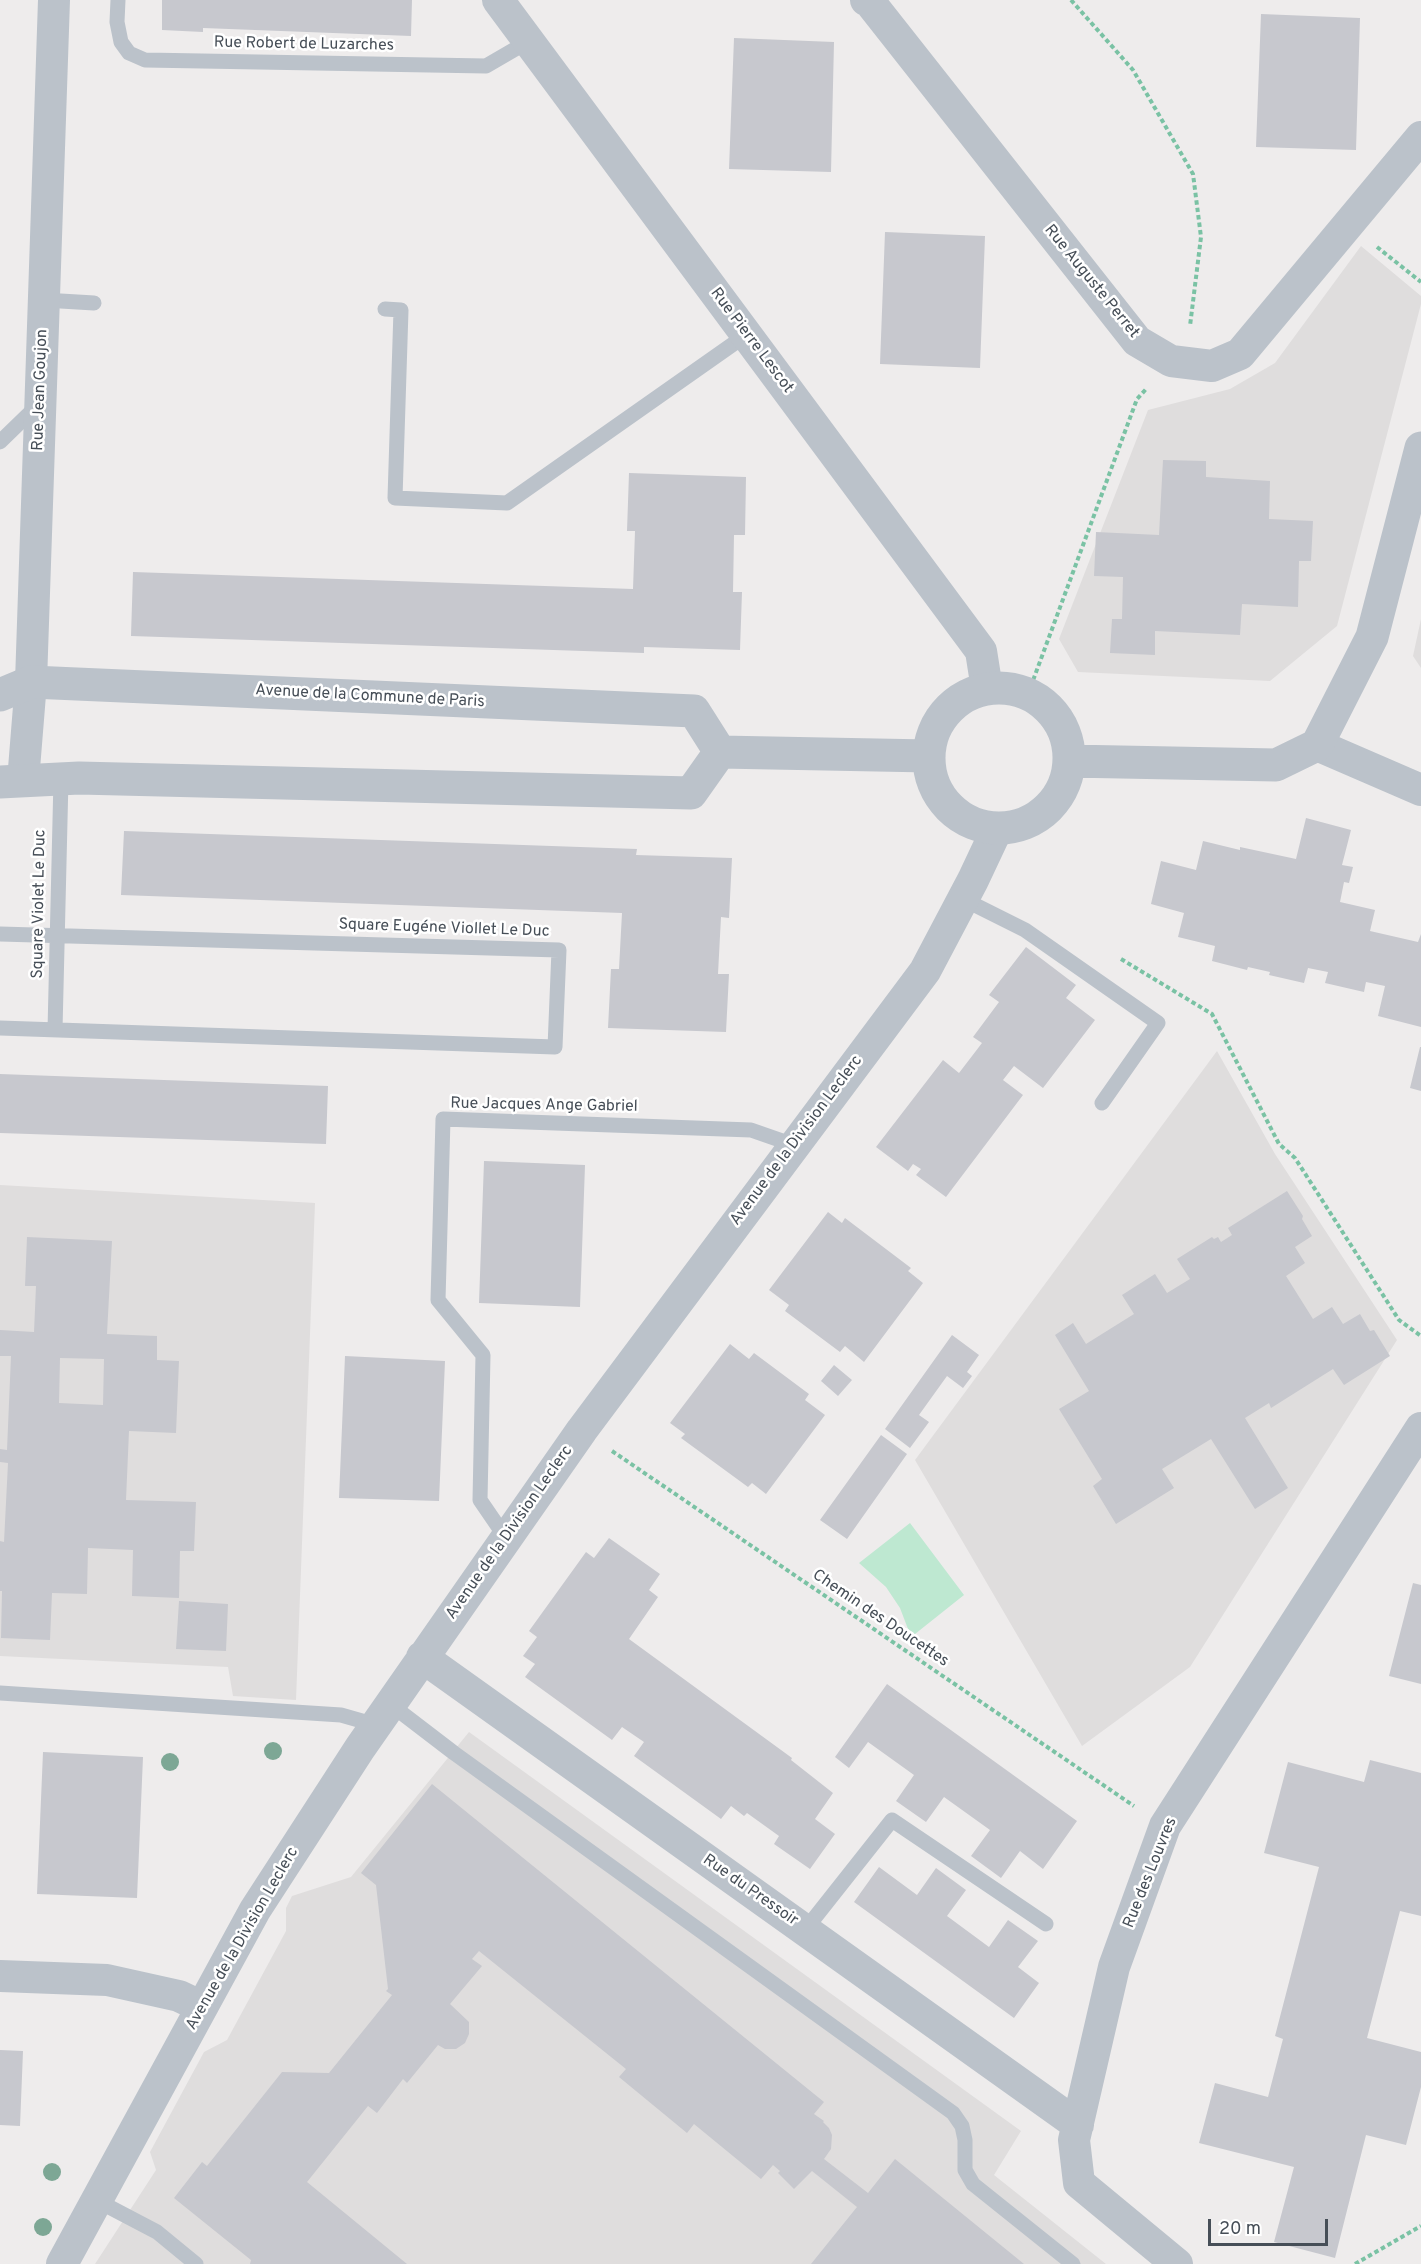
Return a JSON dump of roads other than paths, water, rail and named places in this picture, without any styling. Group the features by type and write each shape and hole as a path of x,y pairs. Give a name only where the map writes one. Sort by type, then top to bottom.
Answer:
{"street":[{"name":"Rue Jean Goujon","path":"12,781 31,681 54,0"},
{"name":"Rue Auguste Perret","path":"866,0 1137,341 1171,361 1212,366 1240,354 1421,137"},
{"name":"Rue Pierre Lescot","path":"506,2 529,41 981,651 987,689"},
{"path":"1069,761 1276,765 1317,745 1372,637 1421,448"},
{"name":"Avenue de la Commune de Paris","path":"0,695 31,681 694,711 720,752"},
{"path":"987,689 1008,689 1028,694 1045,705 1058,721 1066,740 1069,761 1065,782 1054,801 1038,816 1018,826 997,829 976,824 956,814 941,798 932,778 929,756 934,732 946,712 965,697 987,689"},
{"path":"1317,745 1421,790"},
{"path":"12,781 61,779 691,793 720,752 929,756"},
{"name":"Avenue de la Division Leclerc","path":"62,2264 255,1910 422,1657 582,1430 925,971 997,829"},
{"name":"Rue des Louvres","path":"1177,2264 1079,2183 1074,2140 1114,1967 1165,1826 1421,1428"},
{"name":"Rue du Pressoir","path":"422,1657 1078,2125"},
{"path":"0,1976 107,1980 179,1996 202,2007"}],"lane":[{"name":"Rue Robert de Luzarches","path":"118,0 117,22 121,42 129,53 145,60 486,66 529,41"},
{"path":"44,300 94,303"},
{"path":"384,309 401,310 395,498 507,503 747,335"},
{"path":"0,442 40,403"},
{"name":"Square Violet Le Duc","path":"55,1030 61,779"},
{"path":"963,899 1025,930 1158,1023 1102,1103"},
{"name":"Square Eugéne Viollet Le Duc","path":"0,934 559,950 555,1047 0,1028"},
{"name":"Rue Jacques Ange Gabriel","path":"506,1538 480,1500 483,1355 438,1300 443,1119 751,1130 794,1145"},
{"path":"0,1693 341,1715 383,1715 454,1754 953,2113 962,2126 965,2140 965,2170 973,2184 1073,2264"},
{"path":"806,1930 892,1820 1046,1924"},
{"path":"96,2200 157,2232 196,2264"}]}
